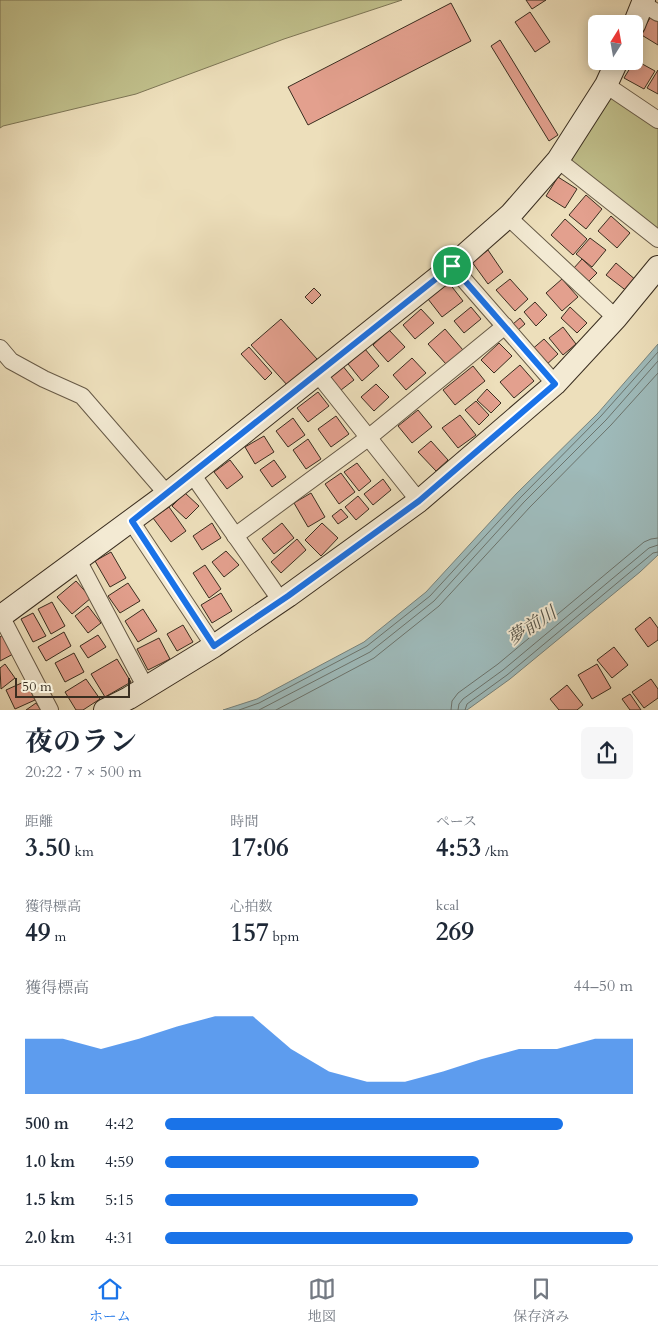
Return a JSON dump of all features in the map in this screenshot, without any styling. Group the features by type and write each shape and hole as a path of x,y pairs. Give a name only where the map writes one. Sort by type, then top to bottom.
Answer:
{"street":[{"path":"50,710 0,616 167,494 452,266 508,217 558,160 606,85 613,70"},
{"path":"606,85 658,120"},
{"path":"558,160 658,239"},
{"path":"508,217 616,318"},
{"path":"452,266 555,384"},
{"path":"105,710 146,688 214,646 419,501 555,384 616,318 658,267"},
{"path":"235,536 368,438 505,326"},
{"path":"0,348 11,361 44,379 82,396 167,494"},
{"path":"317,373 419,501"},
{"path":"192,474 280,601"},
{"path":"132,521 214,646"},
{"path":"78,560 146,688"}],"shaded area":[{"path":"0,0 402,0 284,39 136,94 0,128"},
{"path":"613,98 658,129 658,230 572,163 570,154 604,100"}],"water":[{"name":"夢前川","path":"658,344 658,555 640,572 510,679 467,710 223,710 257,699 364,642 426,592 516,494 598,413"}],"building":[{"path":"526,0 546,0 532,9"},
{"path":"451,3 471,41 308,125 288,87"},
{"path":"530,12 550,42 535,52 515,22"},
{"path":"652,15 658,18 658,45 643,36 643,29"},
{"path":"500,40 558,135 549,141 491,46"},
{"path":"643,64 655,71 644,89 624,78 629,70 643,70"},
{"path":"658,70 658,94 647,88"},
{"path":"558,177 577,189 565,208 546,196"},
{"path":"586,195 602,209 586,229 569,215"},
{"path":"611,216 630,233 617,248 598,231"},
{"path":"565,219 587,239 573,255 551,235"},
{"path":"590,238 606,250 592,267 576,254"},
{"path":"488,250 503,272 488,284 472,262"},
{"path":"582,259 597,273 587,283 573,269"},
{"path":"616,263 637,281 628,292 606,275"},
{"path":"510,279 528,299 515,311 496,290"},
{"path":"562,279 578,297 562,311 546,293"},
{"path":"449,283 463,301 442,317 428,299"},
{"path":"314,288 321,295 312,304 305,297"},
{"path":"535,302 547,315 536,326 524,312"},
{"path":"471,307 481,319 464,333 454,321"},
{"path":"570,307 587,323 577,333 561,318"},
{"path":"421,309 434,323 415,339 403,325"},
{"path":"520,318 525,324 518,330 513,324"},
{"path":"281,319 317,359 288,386 251,345"},
{"path":"563,327 576,344 563,355 549,338"},
{"path":"445,329 463,350 446,364 428,344"},
{"path":"389,330 405,347 388,362 373,345"},
{"path":"544,339 558,354 544,367 530,351"},
{"path":"499,343 512,356 494,373 481,360"},
{"path":"249,347 272,373 265,380 241,354"},
{"path":"365,349 379,366 362,381 348,364"},
{"path":"412,358 426,373 406,390 393,375"},
{"path":"342,365 354,380 341,390 329,375"},
{"path":"520,365 534,381 514,398 500,382"},
{"path":"473,366 485,381 455,405 443,390"},
{"path":"376,384 389,397 374,411 361,397"},
{"path":"487,389 501,403 491,413 477,400"},
{"path":"318,392 329,406 308,422 297,408"},
{"path":"476,401 489,415 479,425 465,410"},
{"path":"418,410 432,427 412,443 398,426"},
{"path":"460,415 476,435 458,448 442,428"},
{"path":"336,416 349,434 331,447 318,429"},
{"path":"293,418 305,435 288,447 276,431"},
{"path":"264,436 274,452 255,464 245,447"},
{"path":"308,439 321,459 306,469 293,450"},
{"path":"431,441 448,460 436,471 418,452"},
{"path":"230,460 243,477 227,489 214,472"},
{"path":"274,460 286,477 272,487 260,470"},
{"path":"357,463 371,481 359,491 344,472"},
{"path":"341,473 355,492 339,504 325,484"},
{"path":"383,479 391,490 373,505 364,494"},
{"path":"185,493 199,506 186,519 172,506"},
{"path":"311,493 325,517 308,527 294,503"},
{"path":"358,496 369,509 356,520 345,507"},
{"path":"169,507 186,531 171,542 153,518"},
{"path":"341,509 348,517 338,524 332,516"},
{"path":"212,523 221,538 202,550 193,536"},
{"path":"282,523 294,538 274,554 262,539"},
{"path":"322,523 338,538 321,556 305,540"},
{"path":"297,539 306,550 281,573 271,562"},
{"path":"226,551 239,565 224,577 212,562"},
{"path":"111,552 126,578 110,587 95,561"},
{"path":"205,565 221,589 209,598 193,573"},
{"path":"76,581 91,598 72,614 57,597"},
{"path":"128,583 140,601 120,613 108,596"},
{"path":"221,593 232,611 212,623 201,605"},
{"path":"52,602 65,626 51,634 38,609"},
{"path":"88,606 101,623 88,633 75,616"},
{"path":"143,609 157,631 138,642 125,621"},
{"path":"33,613 46,636 33,642 21,619"},
{"path":"650,617 658,628 658,640 648,647 635,629"},
{"path":"183,625 193,642 177,651 167,634"},
{"path":"64,632 71,646 46,661 38,647"},
{"path":"4,634 15,653 0,661 0,637"},
{"path":"98,635 106,647 88,658 80,646"},
{"path":"159,638 170,659 148,670 137,649"},
{"path":"614,647 628,665 612,678 597,660"},
{"path":"74,653 84,672 65,682 55,663"},
{"path":"117,659 131,682 105,697 91,674"},
{"path":"5,664 15,678 1,689 0,668"},
{"path":"597,664 611,688 592,699 578,675"},
{"path":"86,679 100,699 83,710 76,710 65,692"},
{"path":"651,679 658,689 658,698 644,708 632,692"},
{"path":"26,681 35,700 15,709 6,690"},
{"path":"567,685 583,705 577,710 559,710 550,699"},
{"path":"630,694 641,710 630,710 622,699"},
{"path":"36,703 41,710 26,710"}],"route":[{"path":"452,266 555,384 419,501 288,596 214,646 132,521 452,266"}]}
